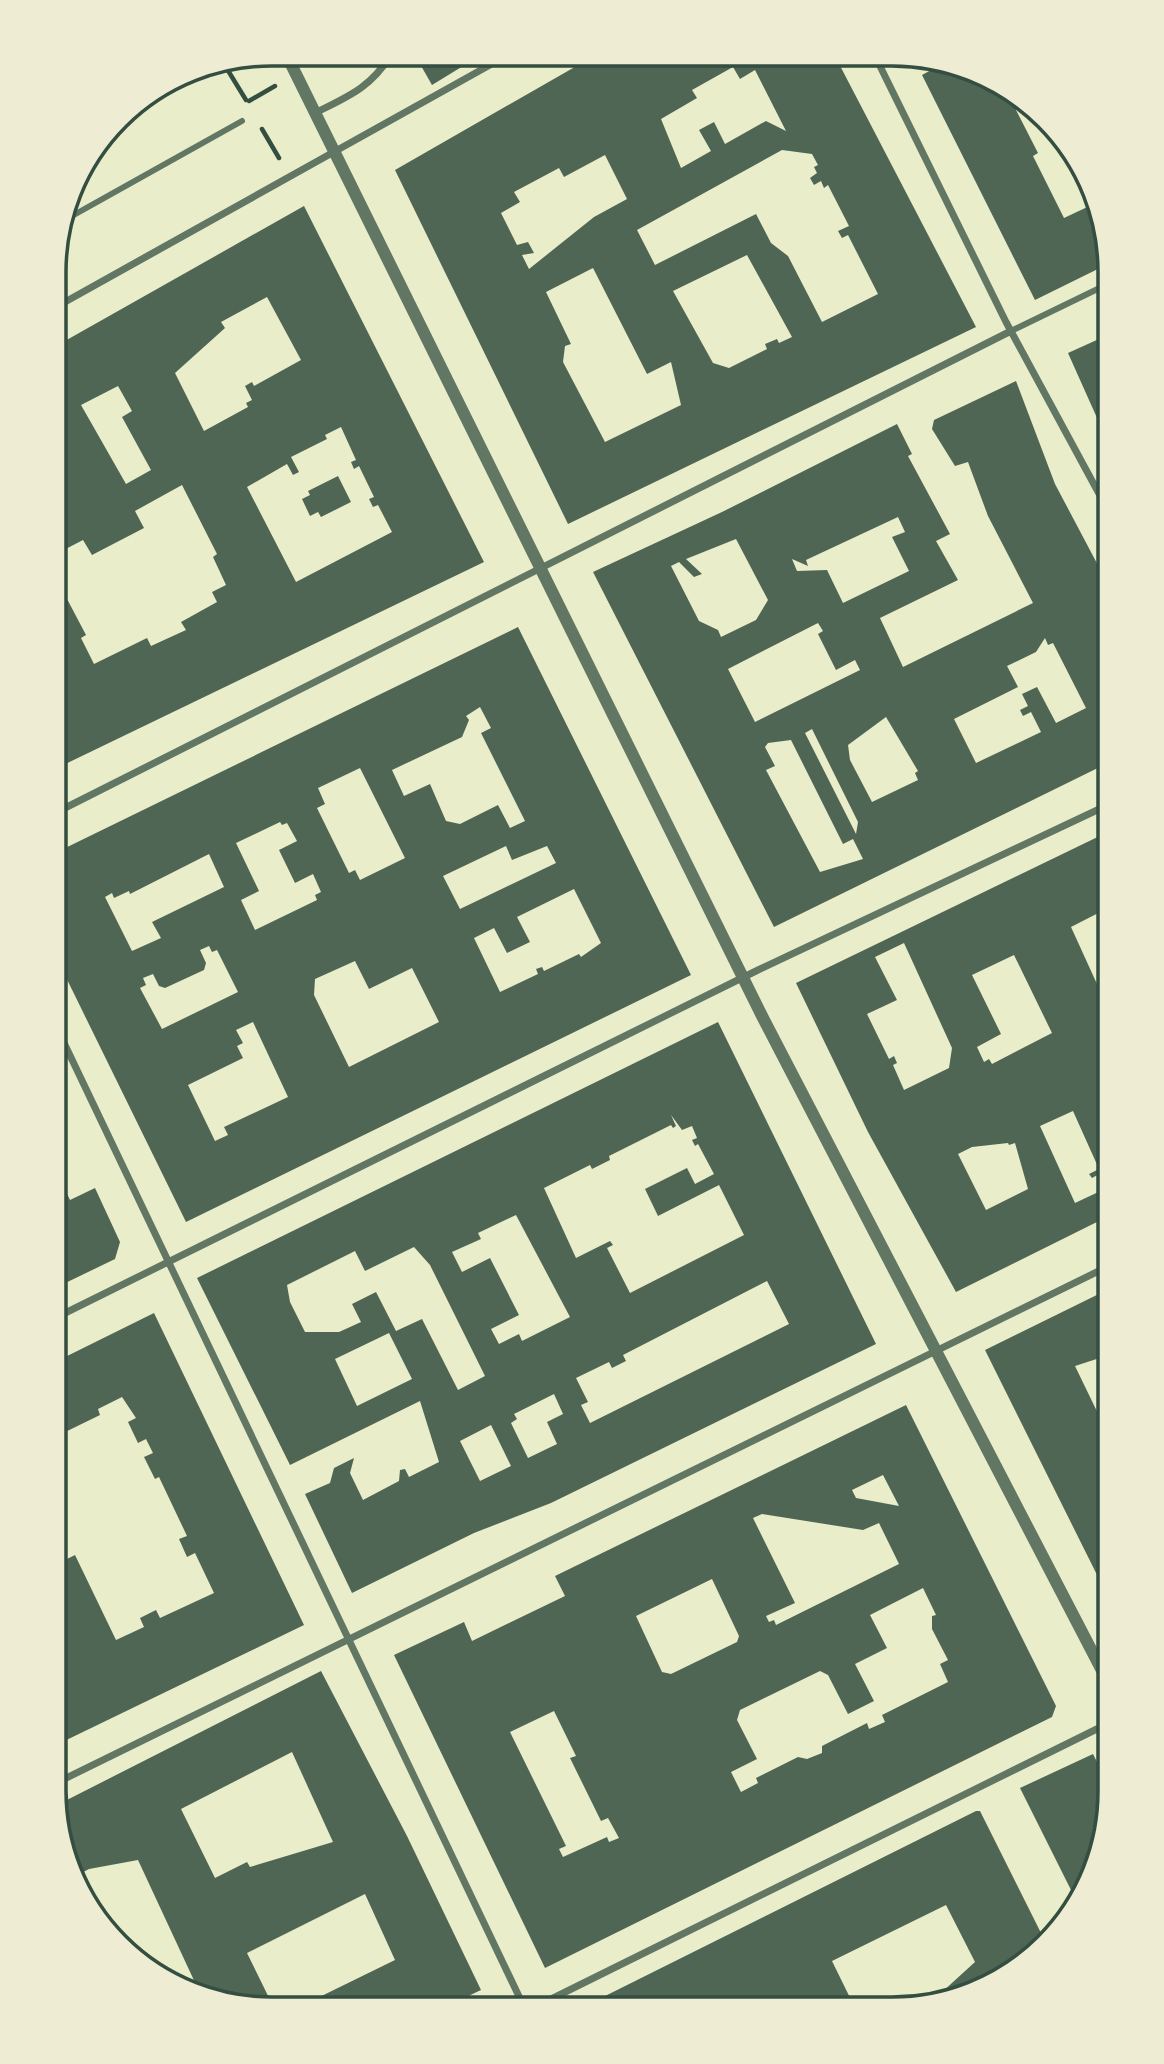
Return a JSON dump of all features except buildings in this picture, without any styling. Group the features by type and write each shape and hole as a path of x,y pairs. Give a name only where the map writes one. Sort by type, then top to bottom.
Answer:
{"street":[{"path":"292,66 538,569 743,978 1097,1661"},
{"path":"315,113 361,90 377,77 384,66"},
{"path":"66,301 488,66"},
{"path":"880,66 1011,331 1098,492"},
{"path":"75,214 242,121"},
{"path":"66,807 1098,289"},
{"path":"66,1313 743,978 1098,810"},
{"path":"66,1047 519,1997"},
{"path":"66,1778 1097,1272"},
{"path":"555,1997 1097,1729"}]}
